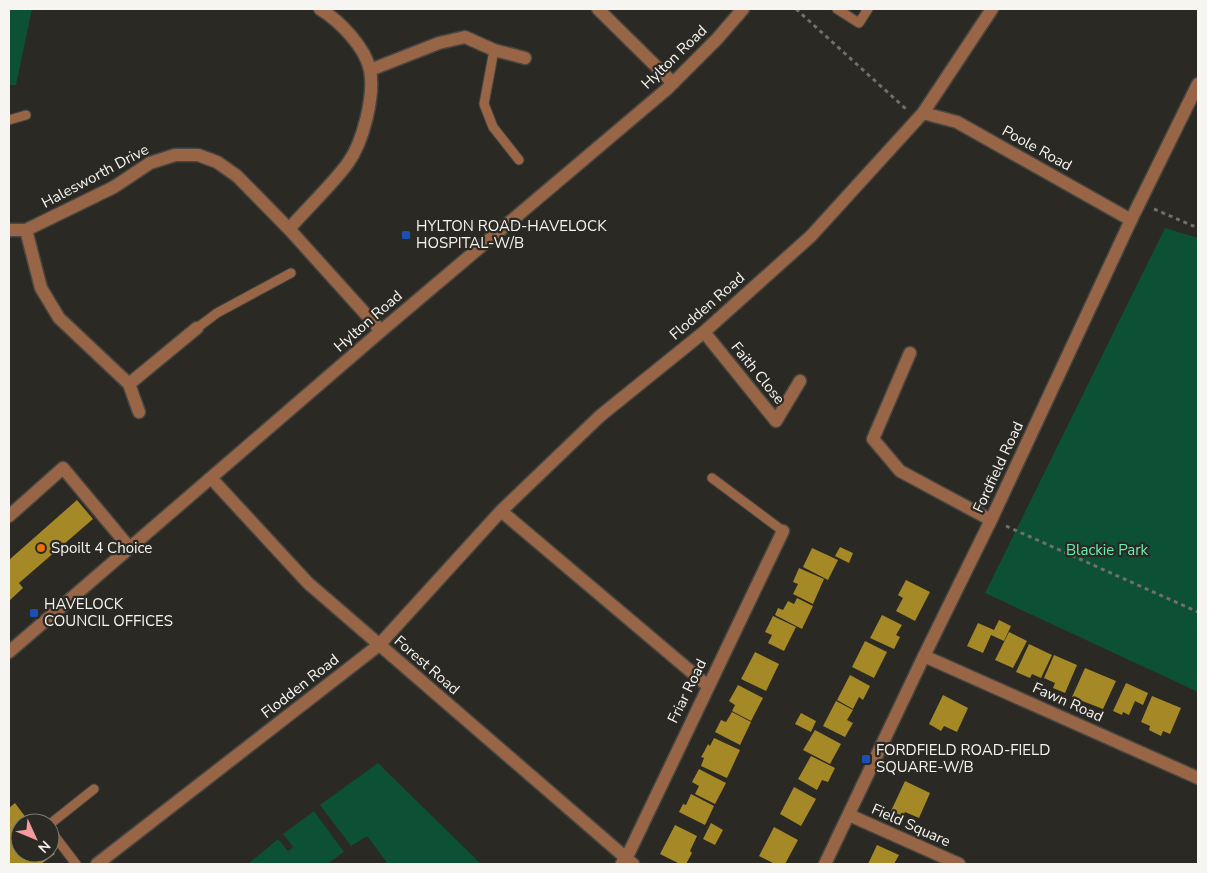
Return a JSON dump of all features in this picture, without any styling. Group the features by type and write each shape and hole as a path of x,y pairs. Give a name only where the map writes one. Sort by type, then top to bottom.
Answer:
{"street":[{"path":"289,229 349,162 362,134 370,104 370,70 358,45 335,18 320,9"},
{"path":"598,9 674,83"},
{"name":"Hylton Road","path":"9,652 129,547 674,83 743,9"},
{"name":"Flodden Road","path":"97,864 379,645 501,511 600,416 704,332 811,236 920,116 992,9"},
{"path":"370,70 439,42 465,37 494,50 525,58"},
{"name":"Fordfield Road","path":"825,864 991,520 1131,220 1198,84"},
{"name":"Poole Road","path":"920,116 957,122 1131,220"},
{"name":"Halesworth Drive","path":"9,230 26,230 114,187 150,163 175,156 198,155 217,162 237,176 289,229 382,331"},
{"path":"26,230 41,288 59,318 129,384 140,412"},
{"path":"129,384 197,328"},
{"name":"Faith Close","path":"704,332 776,421 800,381"},
{"path":"910,353 873,439 900,471 991,520"},
{"path":"9,516 63,468 129,547"},
{"name":"Forest Road","path":"211,478 308,583 626,862"},
{"path":"501,511 708,686"},
{"name":"Friar Road","path":"626,862 783,530"},
{"name":"Fawn Road","path":"924,656 1198,778"},
{"name":"Field Square","path":"849,815 959,864"}],"lane":[{"path":"837,9 860,23 868,9"},
{"path":"494,50 484,104 493,127 519,160"},
{"path":"9,120 26,116"},
{"path":"197,328 217,313 291,273"},
{"path":"712,478 783,530"},
{"path":"60,816 94,789"},
{"path":"60,843 76,864"}],"path":[{"path":"796,9 920,116"},
{"path":"1140,203 1198,228"},
{"path":"991,520 1198,612"}],"green space":[{"path":"9,9 32,9 16,85 9,85"},
{"name":"Blackie Park","path":"1165,228 1198,238 1198,692 985,593"},
{"path":"378,763 481,864 388,864 367,836 351,846 320,805"},
{"path":"314,811 344,852 327,864 248,864 278,839 288,851 293,847 283,834"}],"building":[{"path":"77,500 93,519 19,583 23,588 9,601 9,560"},
{"path":"840,547 853,553 849,563 835,556"},
{"path":"812,548 838,560 828,580 803,567"},
{"path":"799,568 824,579 813,604 793,594 798,584 793,582"},
{"path":"906,580 930,592 915,621 896,611 903,598 898,595"},
{"path":"797,598 813,606 802,629 775,615 778,608 783,610 788,601 794,604"},
{"path":"882,615 902,625 896,635 900,637 894,649 870,638"},
{"path":"773,616 796,627 784,651 768,643 772,635 765,632"},
{"path":"999,620 1011,626 1004,641 991,635 983,653 967,646 978,623 994,630"},
{"path":"1009,632 1027,641 1013,668 995,660"},
{"path":"865,641 887,652 874,678 852,667"},
{"path":"1029,644 1052,655 1041,678 1032,674 1030,678 1016,672"},
{"path":"755,652 779,664 766,691 741,679"},
{"path":"1054,655 1077,665 1065,693 1053,688 1055,683 1044,678"},
{"path":"1085,668 1116,681 1103,709 1072,697"},
{"path":"850,675 870,686 863,700 859,697 853,709 837,700"},
{"path":"1126,683 1148,693 1143,705 1135,701 1129,715 1123,712 1122,715 1113,711"},
{"path":"738,685 763,698 751,721 732,711 735,705 729,701"},
{"path":"943,695 968,708 957,732 944,726 941,731 929,724"},
{"path":"1152,696 1181,708 1170,734 1163,731 1161,736 1149,730 1150,726 1141,722"},
{"path":"836,701 853,710 847,720 853,723 845,737 823,726"},
{"path":"732,712 751,722 740,745 715,732 721,720 726,722"},
{"path":"801,713 816,721 811,732 795,724"},
{"path":"815,730 841,744 830,764 803,750"},
{"path":"714,738 740,750 727,778 701,766 704,758 701,757 708,744 710,746"},
{"path":"811,756 835,768 828,782 822,780 817,790 798,779"},
{"path":"699,769 726,783 715,804 695,794 699,786 692,782"},
{"path":"905,781 930,793 919,818 905,812 903,816 891,811"},
{"path":"794,787 816,799 801,826 780,814"},
{"path":"691,794 714,806 705,825 679,812 683,804 686,805"},
{"path":"15,803 22,813 10,813 10,863 42,863 41,864 9,864 9,808"},
{"path":"711,823 723,830 715,845 703,839"},
{"path":"675,825 697,836 690,851 692,853 686,864 680,864 660,854"},
{"path":"774,827 798,840 785,864 775,864 759,856"},
{"path":"877,845 899,855 894,864 868,864"}],"place":[{"name":"HYLTON ROAD-HAVELOCK HOSPITAL-W/B","path":"406,235"},
{"name":"Spoilt 4 Choice","path":"41,548"},
{"name":"HAVELOCK COUNCIL OFFICES","path":"34,613"},
{"name":"FORDFIELD ROAD-FIELD SQUARE-W/B","path":"866,759"}]}
